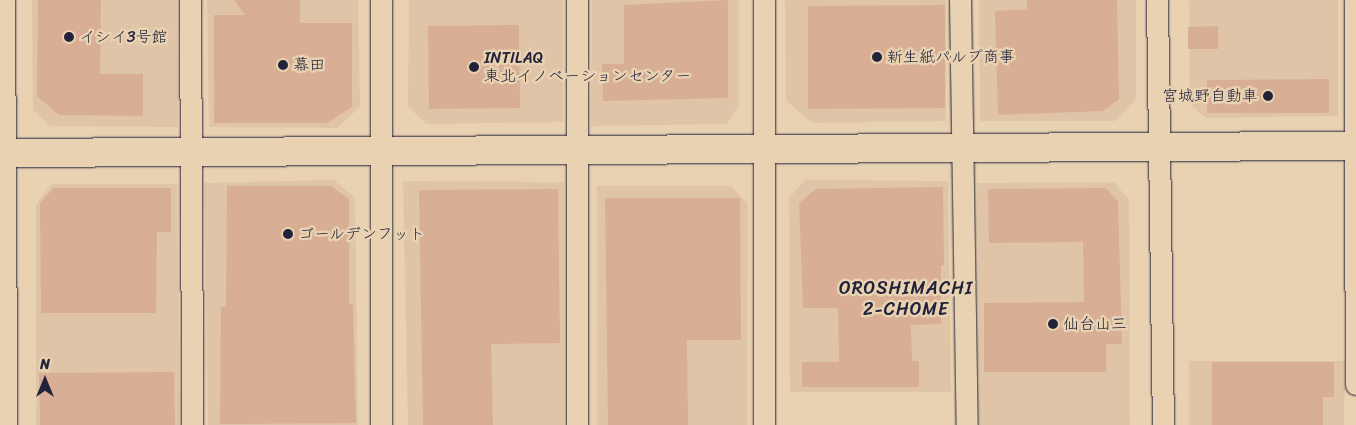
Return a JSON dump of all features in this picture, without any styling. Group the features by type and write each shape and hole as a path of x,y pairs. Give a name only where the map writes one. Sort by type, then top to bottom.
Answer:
{"street":[{"path":"2,0 3,425"},
{"path":"190,0 192,425"},
{"path":"381,0 379,150 381,425"},
{"path":"577,0 577,425"},
{"path":"764,0 764,425"},
{"path":"960,0 960,149 967,425"},
{"path":"1157,0 1161,148 1163,425"},
{"path":"1354,0 1356,384"},
{"path":"1,153 1355,146"}],"shaded area":[{"path":"32,0 177,0 178,127 50,126 33,110"},
{"name":"幕田","path":"207,0 358,0 360,107 337,128 209,127"},
{"path":"409,0 563,0 563,122 427,124 408,107"},
{"path":"592,0 739,0 739,105 727,124 591,126"},
{"name":"新生紙パルプ商事","path":"785,0 946,0 946,121 813,123 786,101"},
{"path":"979,0 1136,0 1136,99 1115,121 980,121"},
{"path":"1189,0 1338,0 1338,116 1206,118 1190,104"},
{"path":"334,180 355,198 358,425 208,425 204,183"},
{"path":"805,180 948,181 951,392 790,392 789,198"},
{"path":"403,181 564,182 564,425 408,425"},
{"path":"1114,182 1129,200 1130,425 980,425 977,183"},
{"path":"52,184 177,184 180,425 36,425 36,204"},
{"path":"597,186 731,186 748,204 747,425 597,425"},
{"path":"1189,361 1345,361 1344,425 1189,425"}],"building":[{"name":"イシイ3号館","path":"38,0 101,0 100,74 143,74 143,116 59,115 37,96"},
{"name":"幕田","path":"234,0 300,0 300,23 352,23 352,107 327,123 214,123 214,15 245,15"},
{"path":"728,0 728,98 603,101 602,64 624,64 624,5"},
{"path":"1027,0 1117,0 1119,99 1103,111 998,115 995,11 1027,9"},
{"name":"新生紙パルプ商事","path":"945,5 945,108 808,109 808,6"},
{"name":"INTILAQ 東北イノベーションセンター","path":"519,25 520,108 429,109 428,26"},
{"path":"1218,26 1218,49 1188,49 1188,27"},
{"name":"宮城野自動車","path":"1329,79 1329,113 1207,113 1207,80"},
{"path":"227,186 331,186 349,199 349,304 353,304 356,423 220,424 221,307 226,307"},
{"path":"943,187 944,265 941,265 941,324 911,325 912,361 919,361 919,387 802,387 802,362 839,362 838,308 803,308 799,203 816,189"},
{"path":"53,188 171,188 171,232 157,232 156,313 41,313 40,204"},
{"path":"1106,188 1118,202 1122,344 1106,344 1106,372 984,372 984,303 1084,302 1083,242 989,243 988,189"},
{"path":"558,189 560,343 491,344 493,425 423,425 419,190"},
{"path":"605,198 740,198 741,340 687,340 688,425 608,425"},
{"path":"1212,362 1334,362 1334,397 1323,397 1323,425 1212,425"},
{"path":"174,372 175,425 40,425 39,373"}],"place":[{"name":"イシイ3号館","path":"69,37"},
{"name":"新生紙パルプ商事","path":"877,57"},
{"name":"幕田","path":"283,65"},
{"name":"INTILAQ 東北イノベーションセンター","path":"474,67"},
{"name":"宮城野自動車","path":"1268,96"},
{"name":"ゴールデンフット","path":"288,234"},
{"name":"仙台山三","path":"1053,324"}],"district":[{"name":"OROSHIMACHI 2-CHOME","path":"906,299"}]}
